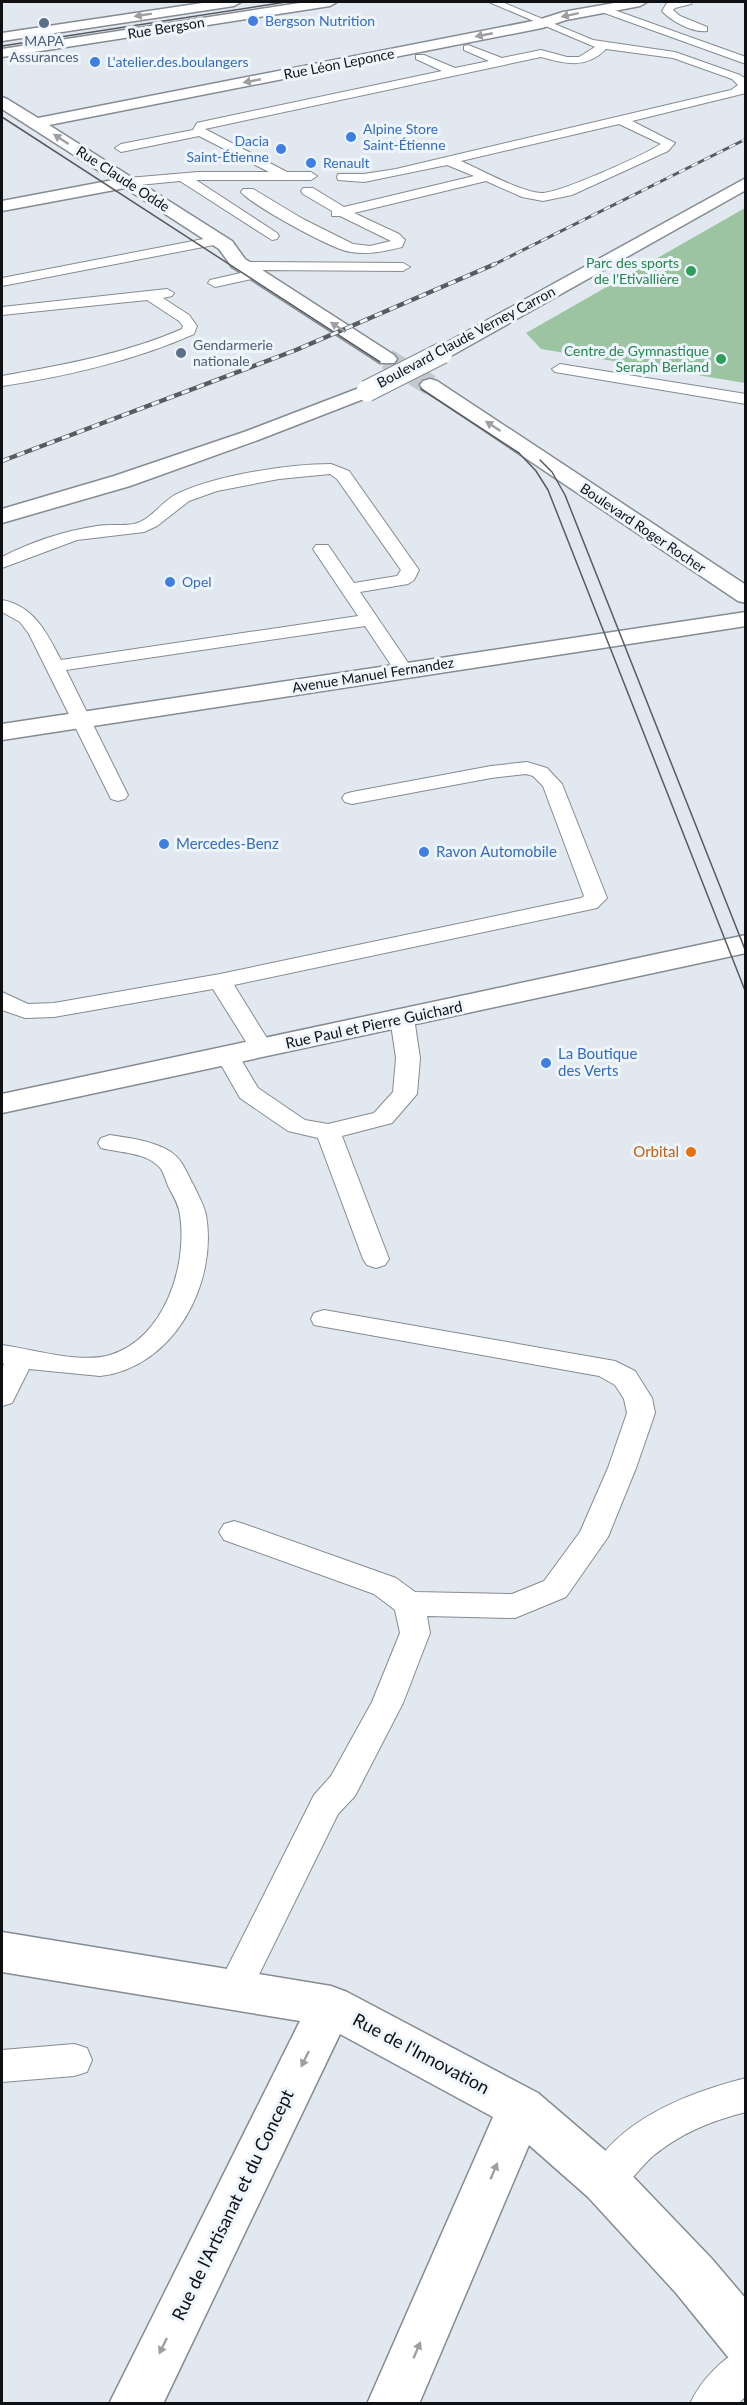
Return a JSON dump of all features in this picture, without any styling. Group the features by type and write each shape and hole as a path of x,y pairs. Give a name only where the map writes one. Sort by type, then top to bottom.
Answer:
{"street":[{"name":"Rue Bergson","path":"2,37 234,2"},
{"name":"Rue Bergson","path":"2,53 330,2"},
{"name":"Rue Léon Leponce","path":"2,119 29,119 542,24 563,16 640,2"},
{"name":"Rue Claude Odde","path":"2,102 219,240 246,267 387,359"},
{"path":"2,206 128,182"},
{"name":"Boulevard Claude Verney Carron","path":"2,516 122,480 240,440 367,391 442,353 746,183"},
{"name":"Boulevard Roger Rocher","path":"430,385 746,596"},
{"name":"Avenue Manuel Fernandez","path":"2,732 746,619"},
{"name":"Rue Paul et Pierre Guichard","path":"2,1104 746,944"},
{"name":"Rue de l'Innovation","path":"2,1952 331,2006 521,2108 605,2181 694,2276 746,2339"},
{"name":"Rue de l'Artisanat et du Concept","path":"135,2403 331,2006"},
{"path":"393,2403 521,2108"}],"lane":[{"path":"494,2 576,38 603,45 675,55"},
{"path":"682,38 711,32 676,18 667,11 671,5 687,2"},
{"path":"603,9 746,61"},
{"path":"343,177 364,178 396,173 744,89 744,84 736,77 618,33"},
{"path":"508,39 542,53 570,61 590,59 603,45"},
{"path":"468,48 502,62"},
{"path":"201,132 198,129 201,126 542,53"},
{"path":"694,62 729,55"},
{"path":"420,57 455,72"},
{"path":"449,161 527,194 552,196 664,148 669,143 620,120"},
{"path":"121,148 201,132 286,176"},
{"path":"128,182 182,177 311,176"},
{"path":"182,177 272,236"},
{"path":"298,222 488,177"},
{"path":"248,192 298,222 358,250 370,250 397,244 398,240 394,237 342,212 308,191"},
{"path":"2,282 219,240"},
{"path":"215,283 246,267 403,267"},
{"path":"2,311 151,296 173,291"},
{"path":"5,378 65,369 162,342 189,331 190,326 184,318 151,296"},
{"path":"560,369 746,399"},
{"path":"2,563 41,545 98,531 140,527 155,520 183,497 206,489 228,483 319,469 334,469 343,475 410,570 408,576 402,580 349,589"},
{"path":"322,549 404,670"},
{"path":"2,605 26,618 38,633 118,795"},
{"path":"56,666 370,620"},
{"path":"2,999 3,1002 25,1011 54,1010 219,981 569,908 590,903 596,898 552,784 540,772 527,768 491,772 352,798"},
{"path":"219,981 261,1048"},
{"path":"228,1056 249,1093 297,1126 328,1132 383,1118 405,1094 408,1058 402,1018"},
{"path":"328,1132 376,1258"},
{"path":"2,1396 11,1356 92,1366 111,1365 130,1358 155,1340 185,1294 194,1257 193,1214 170,1163 142,1148 110,1143"},
{"path":"234,1532 386,1586 409,1604 515,1606 555,1589 593,1537 622,1468 641,1413 638,1398 626,1378 605,1368 324,1319"},
{"path":"234,1990 326,1805 343,1786 387,1703 415,1633 409,1604"},
{"path":"2,2066 74,2060"},
{"path":"605,2181 640,2144 670,2124 708,2104 746,2095"},
{"path":"710,2403 746,2367"}],"green space":[{"name":"Parc des sports de l'Etivallière","path":"745,208 745,383 541,349 526,333"}],"tunnel":[{"path":"387,359 430,385"}],"tram line":[{"path":"2,46 286,2"},
{"path":"2,117 380,362"},
{"path":"421,389 519,453 536,471 548,490 746,993"},
{"path":"540,460 552,472 565,495 746,952"}],"railway":[{"path":"491,266 746,139"},
{"path":"2,461 296,350 495,264"}],"place":[{"name":"Bergson Nutrition","path":"253,21"},
{"name":"MAPA Assurances","path":"44,23"},
{"name":"L'atelier.des.boulangers","path":"95,62"},
{"name":"Alpine Store Saint-Étienne","path":"351,137"},
{"name":"Dacia Saint-Étienne","path":"281,149"},
{"name":"Renault","path":"311,163"},
{"name":"Parc des sports de l'Etivallière","path":"691,271"},
{"name":"Gendarmerie nationale","path":"181,353"},
{"name":"Centre de Gymnastique Seraph Berland","path":"721,359"},
{"name":"Opel","path":"170,582"},
{"name":"Mercedes-Benz","path":"164,844"},
{"name":"Ravon Automobile","path":"424,852"},
{"name":"La Boutique des Verts","path":"546,1063"},
{"name":"Orbital","path":"691,1152"}]}
